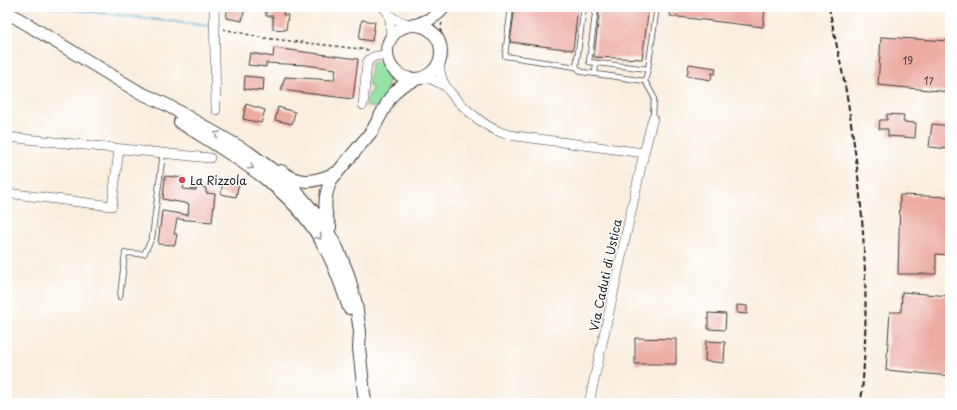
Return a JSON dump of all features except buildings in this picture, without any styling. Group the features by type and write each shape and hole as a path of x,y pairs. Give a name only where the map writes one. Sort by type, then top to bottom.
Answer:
{"main road":[{"path":"7,12 137,91 167,105 234,144 270,168 287,182 308,221 324,245 338,276 349,308 359,348 365,403"},
{"path":"390,98 392,81 386,49 391,37 399,30 443,13"},
{"path":"299,203 306,193 330,178 346,164 372,131 390,98 402,85 435,71 440,62 441,51 438,36 443,13"},
{"path":"413,25 428,29 434,34 440,44"},
{"path":"388,61 399,76 408,79 419,79"},
{"path":"137,91 152,104 265,177 322,222 338,250 348,274 360,332 359,348"},
{"path":"234,144 246,147 285,174 299,180 312,182 330,178"},
{"path":"330,178 327,190 325,212 328,222 353,277 355,287 353,295"}],"street":[{"path":"214,7 216,110"},
{"path":"385,10 401,22 413,25"},
{"path":"385,10 390,26 391,37"},
{"path":"362,104 367,63 369,59 372,57 388,61"},
{"path":"440,62 439,68 445,86"},
{"path":"419,79 431,79 445,86 464,107 481,121 498,131 516,136 644,153"},
{"name":"Via Caduti di Ustica","path":"589,403 653,118"},
{"path":"7,137 210,158"},
{"path":"7,193 112,206 119,149"}],"lane":[{"path":"511,7 505,56 576,67 582,72 645,81"},
{"path":"576,67 584,7"},
{"path":"596,7 590,62 648,69"},
{"path":"653,118 654,97 645,81 657,7"},
{"path":"595,74 596,63"},
{"path":"120,297 126,253 144,254 152,238 163,153"}],"path":[{"path":"441,74 446,53 441,26 443,13"},
{"path":"214,27 264,38 371,50"}],"green space":[{"path":"375,61 383,64 389,82 387,92 379,109 366,106 368,95 370,94 372,87 368,85 371,64"}],"waterway":[{"path":"51,7 209,26"}],"railway":[{"path":"829,7 849,108 863,228 865,263 865,333 861,403"}],"place":[{"name":"La Rizzola","path":"182,180"}]}
